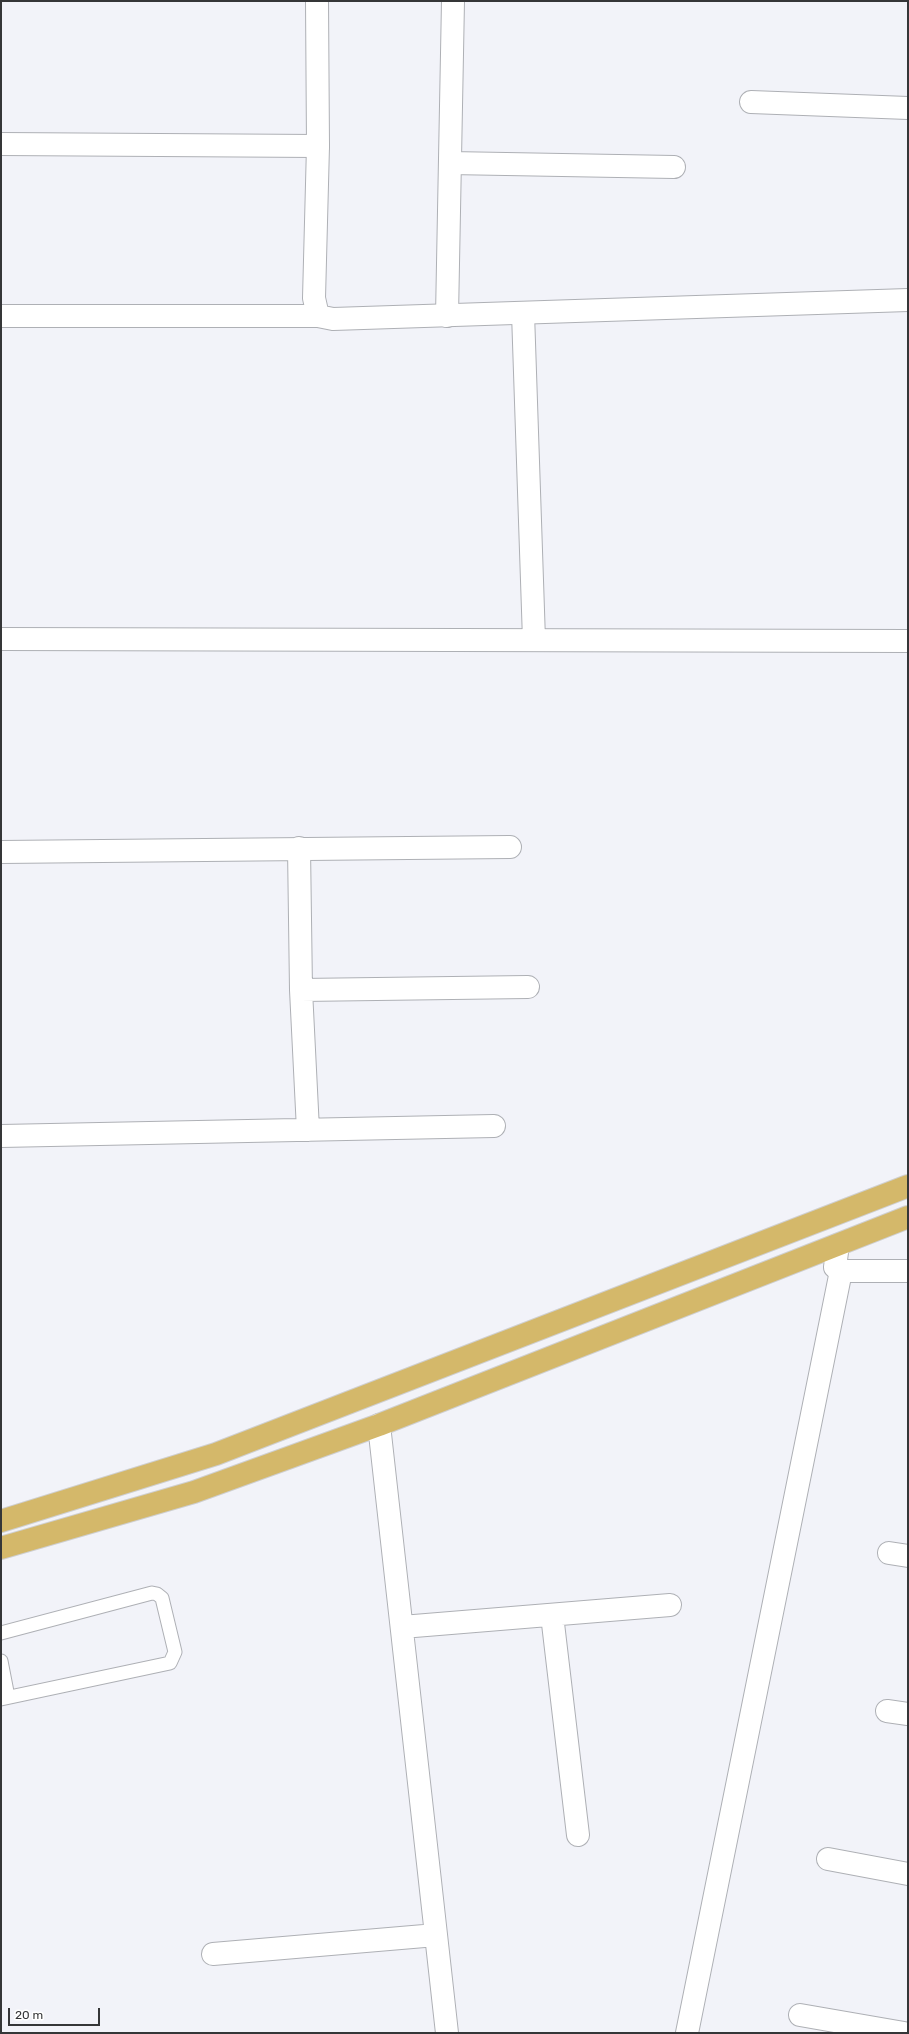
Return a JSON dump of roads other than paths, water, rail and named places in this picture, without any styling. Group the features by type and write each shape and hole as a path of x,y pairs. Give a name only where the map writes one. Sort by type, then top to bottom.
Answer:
{"highway":[{"path":"1,1521 216,1454 908,1186"},
{"path":"1,1548 194,1492 379,1425 908,1217"}],"street":[{"path":"317,1 318,146 314,298 318,316"},
{"path":"447,316 453,1"},
{"path":"751,102 908,108"},
{"path":"1,144 318,146"},
{"path":"450,163 674,167"},
{"path":"1,316 318,316 333,319 908,300"},
{"path":"522,313 534,640"},
{"path":"1,639 908,641"},
{"path":"1,852 510,847"},
{"path":"299,848 301,990 308,1130"},
{"path":"301,990 528,987"},
{"path":"1,1136 494,1126"},
{"path":"838,1245 835,1267 840,1271 908,1271"},
{"path":"687,2033 840,1271"},
{"path":"379,1425 447,2033"},
{"path":"402,1627 670,1605"},
{"path":"552,1614 578,1834"},
{"path":"887,1711 908,1714"},
{"path":"828,1860 908,1874"},
{"path":"213,1954 436,1935"},
{"path":"800,2015 904,2033"}],"lane":[{"path":"1,1633 152,1593 157,1594 162,1598 175,1652 170,1663 4,1698 1,1661"}]}
